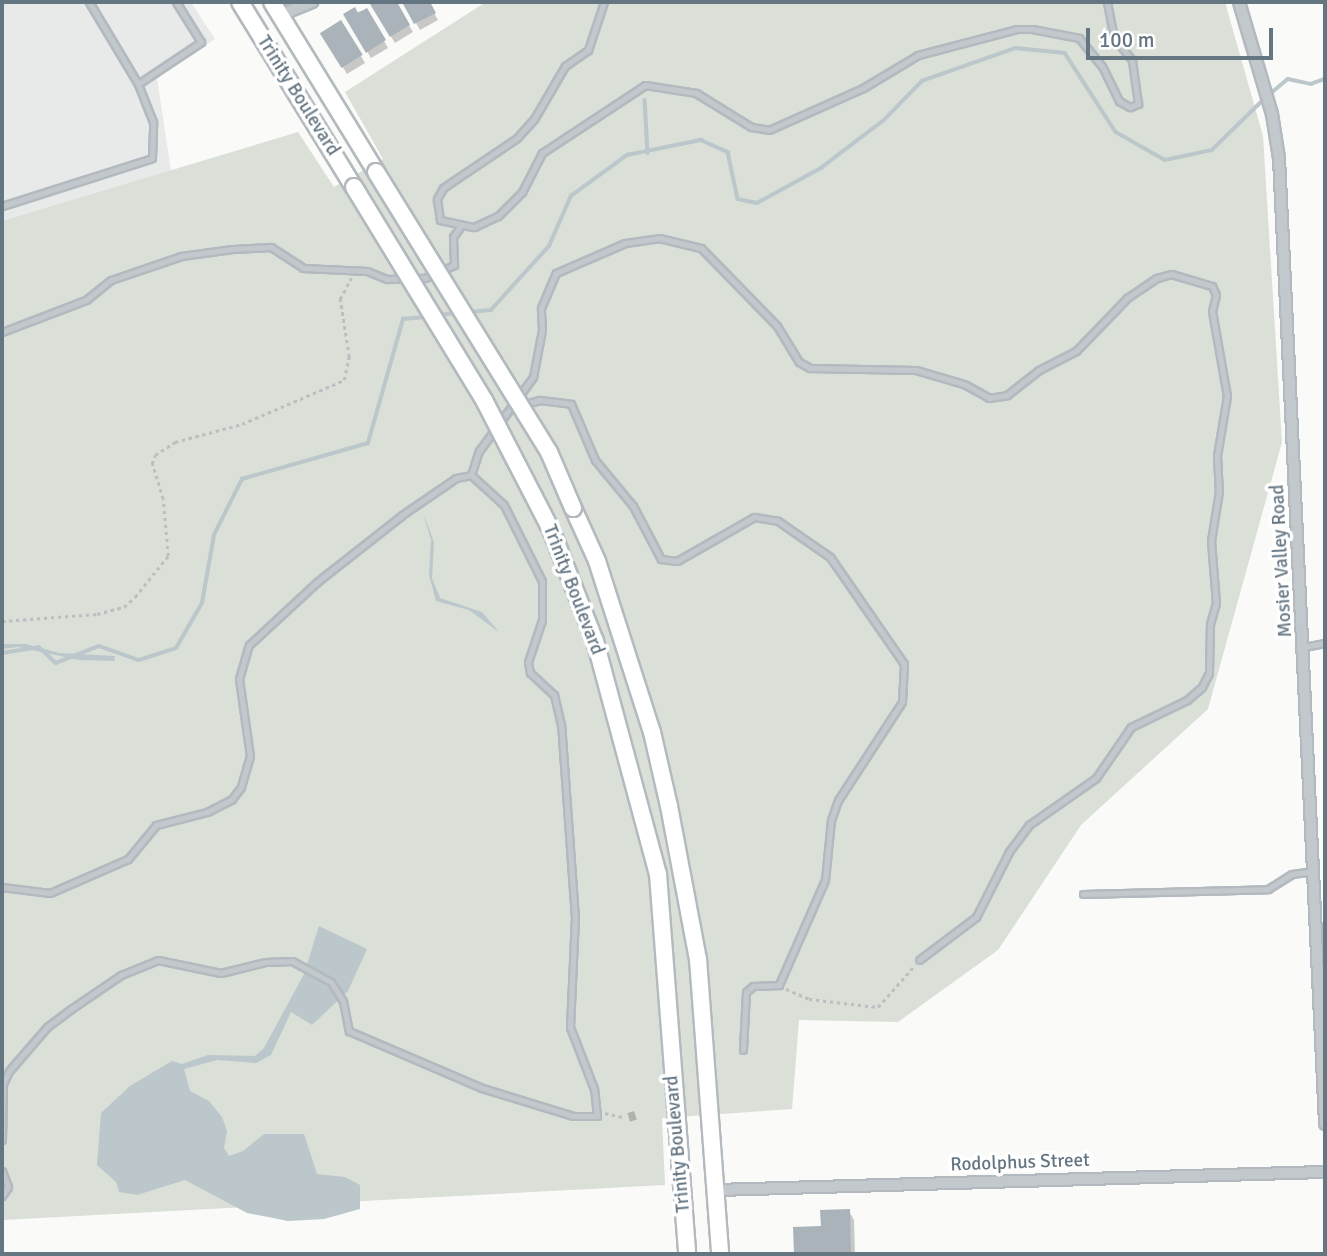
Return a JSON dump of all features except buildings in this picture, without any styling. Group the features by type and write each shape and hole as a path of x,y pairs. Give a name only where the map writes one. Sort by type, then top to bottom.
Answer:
{"main road":[{"name":"Trinity Boulevard","path":"240,2 484,400 552,532 595,640 658,874 687,1254"},
{"name":"Trinity Boulevard","path":"276,8 549,452 597,561 643,706 669,806 698,959 720,1254"}],"street":[{"path":"276,8 313,2"},
{"name":"Mosier Valley Road","path":"1239,2 1270,108 1279,158 1325,1124"},
{"name":"Rodolphus Street","path":"717,1190 1325,1172"}],"lane":[{"path":"2,206 152,158 153,122 138,84 89,2"},
{"path":"138,84 201,42 176,2"},
{"path":"604,2 588,50 565,66 534,119 517,138 443,188 437,200 440,220 460,227 474,227 498,216 522,192 542,153 645,85 696,93 751,127 769,130 863,88 918,55 1024,29 1079,38 1102,66 1119,101 1130,107 1138,104 1132,60 1114,38 1107,2"},
{"path":"2,332 86,300 111,280 181,256 258,246 283,252 303,268 358,270 387,279 434,275 454,265 453,237 460,227"},
{"path":"471,475 479,451 513,409 534,377 542,330 541,308 556,273 569,264 645,239 659,237 701,248 777,326 799,362 810,368 916,370 964,384 989,398 1007,395 1039,370 1076,351 1126,298 1157,278 1171,274 1212,286 1216,295 1212,311 1227,396 1217,456 1219,502 1211,541 1216,603 1210,624 1209,673 1187,701 1131,727 1096,778 1030,825 1009,852 976,917 919,960"},
{"path":"513,409 540,400 571,404 595,460 626,495 662,559 677,561 754,517 778,521 800,535 843,574 904,664 902,702 838,800 831,820 825,880 779,985 753,986 746,992 743,1050"},
{"path":"2,887 50,894 128,859 156,825 206,812 232,799 241,788 250,756 239,679 249,645 317,582 402,515 456,478 471,475"},
{"path":"2,1140 3,1084 9,1071 55,1021 121,975 158,960 221,973 275,960 292,961 331,982 343,1001 349,1031 508,1096 588,1119 597,1116 597,1107 570,1027 575,918 561,725 554,695 530,673 528,662 542,620 542,581 504,505 471,475"},
{"path":"1304,647 1325,643"},
{"path":"1083,894 1268,889 1292,874 1314,872"},
{"path":"2,1171 8,1187 2,1196"}],"path":[{"path":"2,621 97,614 124,607 135,597 168,556 164,509 152,464 155,455 175,442 242,424 344,380 349,358 340,299 358,270"},
{"path":"779,985 809,999 877,1007 895,993 919,960"},
{"path":"597,1107 609,1116 623,1117"}],"shaded area":[{"path":"2,2 191,2 215,39 157,78 171,171 2,221"},
{"path":"486,2 1225,2 1263,136 1282,442 1208,709 1081,825 998,950 898,1022 799,1020 792,1109 662,1118 665,1185 2,1220 2,221 298,132 334,187 383,159 345,92"},
{"path":"423,513 434,542 432,578 440,598 482,612 499,632 469,610 436,601 429,575 431,540"},
{"path":"2,644 26,644 59,653 115,656 114,661 79,660 18,647 2,649"},
{"path":"319,926 367,949 348,991 312,1025 291,1012 271,1055 256,1063 217,1060 184,1069 190,1091 209,1101 222,1117 227,1131 224,1148 229,1156 243,1151 264,1134 304,1134 317,1174 345,1177 360,1185 360,1209 324,1219 288,1221 247,1213 185,1180 137,1195 119,1192 116,1182 97,1165 101,1113 130,1086 172,1061 182,1064 208,1055 255,1056 264,1048 304,974"}],"waterway":[{"path":"469,312 491,310 549,246 571,196 627,155 701,140 728,152 738,199 757,203 821,168 884,120 922,81 1015,48 1065,53 1116,132 1165,160 1212,150 1264,99"},
{"path":"1270,94 1288,79 1311,84 1325,79"},
{"path":"645,100 648,153"},
{"path":"438,315 458,313"},
{"path":"2,653 39,647 56,663 99,646 139,660 176,648 202,603 214,535 242,479 368,443 403,319 427,317"}]}
